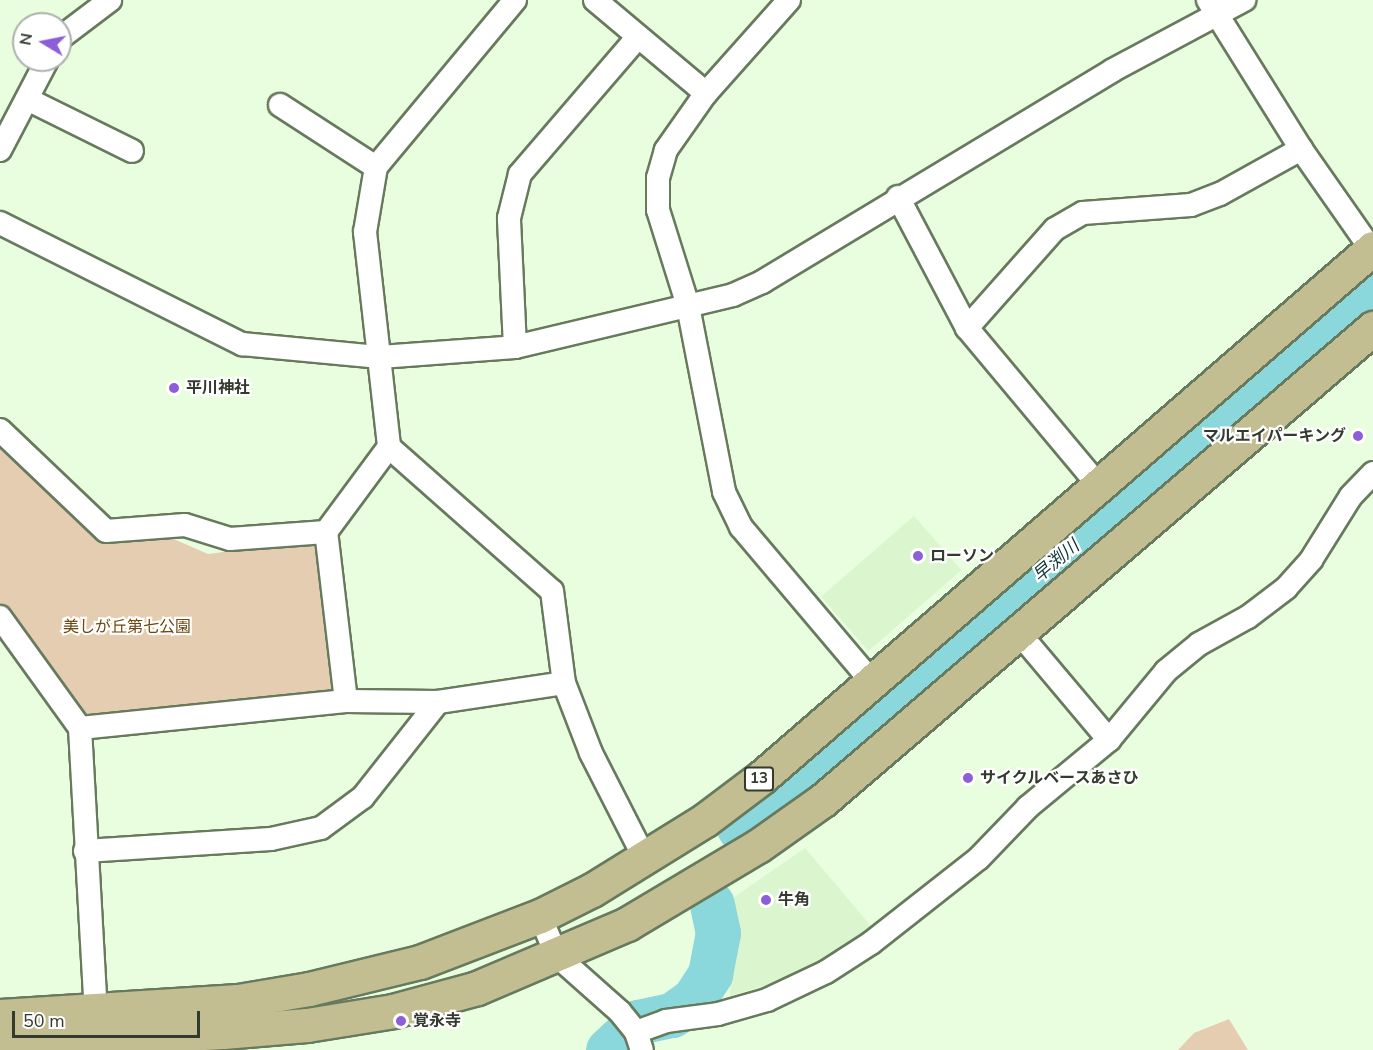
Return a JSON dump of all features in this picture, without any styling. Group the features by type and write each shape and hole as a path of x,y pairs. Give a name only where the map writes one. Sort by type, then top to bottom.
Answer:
{"main road":[{"name":"13","path":"0,1016 238,1001 309,989 420,962 540,916 645,859 762,777 1372,248"},
{"path":"0,1044 308,1025 414,1005 477,988 557,957 627,924 758,846 823,800 1373,328"}],"street":[{"path":"72,29 110,0"},
{"path":"515,0 376,167 365,232 390,447 552,591 564,683 591,753 645,859"},
{"path":"595,0 637,38 706,93"},
{"path":"789,0 706,93 666,150 658,178 658,210 688,306 724,492 741,527 873,682"},
{"path":"0,223 242,345 380,357 515,347 733,295 762,282 897,197 1113,70 1213,7 1244,0"},
{"path":"1213,7 1301,149 1372,248"},
{"path":"515,347 509,218 520,174 637,38"},
{"path":"0,150 41,72"},
{"path":"27,99 132,151"},
{"path":"280,105 376,167"},
{"path":"967,328 1055,229 1083,213 1191,205 1221,194 1301,149"},
{"path":"897,197 967,328 1099,486"},
{"path":"0,430 106,531 185,525 230,539 326,532"},
{"path":"346,701 326,532 390,447"},
{"path":"540,916 557,957 620,1012 639,1041 666,1021 718,1014 767,1000 826,972 871,943 971,865 1028,807 1109,740 1166,671 1199,644 1248,617 1286,588 1311,560 1352,496 1373,472"},
{"path":"0,617 80,728 85,851 96,1011"},
{"path":"1019,633 1109,740"},
{"path":"80,728 346,701 438,702 564,683"},
{"path":"85,851 271,839 321,828 363,797 438,702"}],"shaded area":[{"path":"914,516 961,570 868,651 821,597"},
{"path":"805,848 875,931 809,972 730,996 727,902"}],"green space":[{"name":"美しが丘第七公園","path":"0,442 99,539 169,537 208,554 315,540 322,544 337,694 82,721 0,606"},
{"path":"1229,1019 1248,1050 1178,1050 1194,1033"}],"waterway":[{"name":"早渕川","path":"739,828 1373,294"},
{"name":"早渕川","path":"608,1050 638,1022 672,1015 694,999 710,974 718,933 712,904"}],"place":[{"name":"平川神社","path":"174,388"},
{"name":"マルエイパーキング","path":"1358,436"},
{"name":"ローソン","path":"918,556"},
{"name":"サイクルベースあさひ","path":"968,778"},
{"name":"牛角","path":"766,900"},
{"name":"覚永寺","path":"401,1021"}]}
